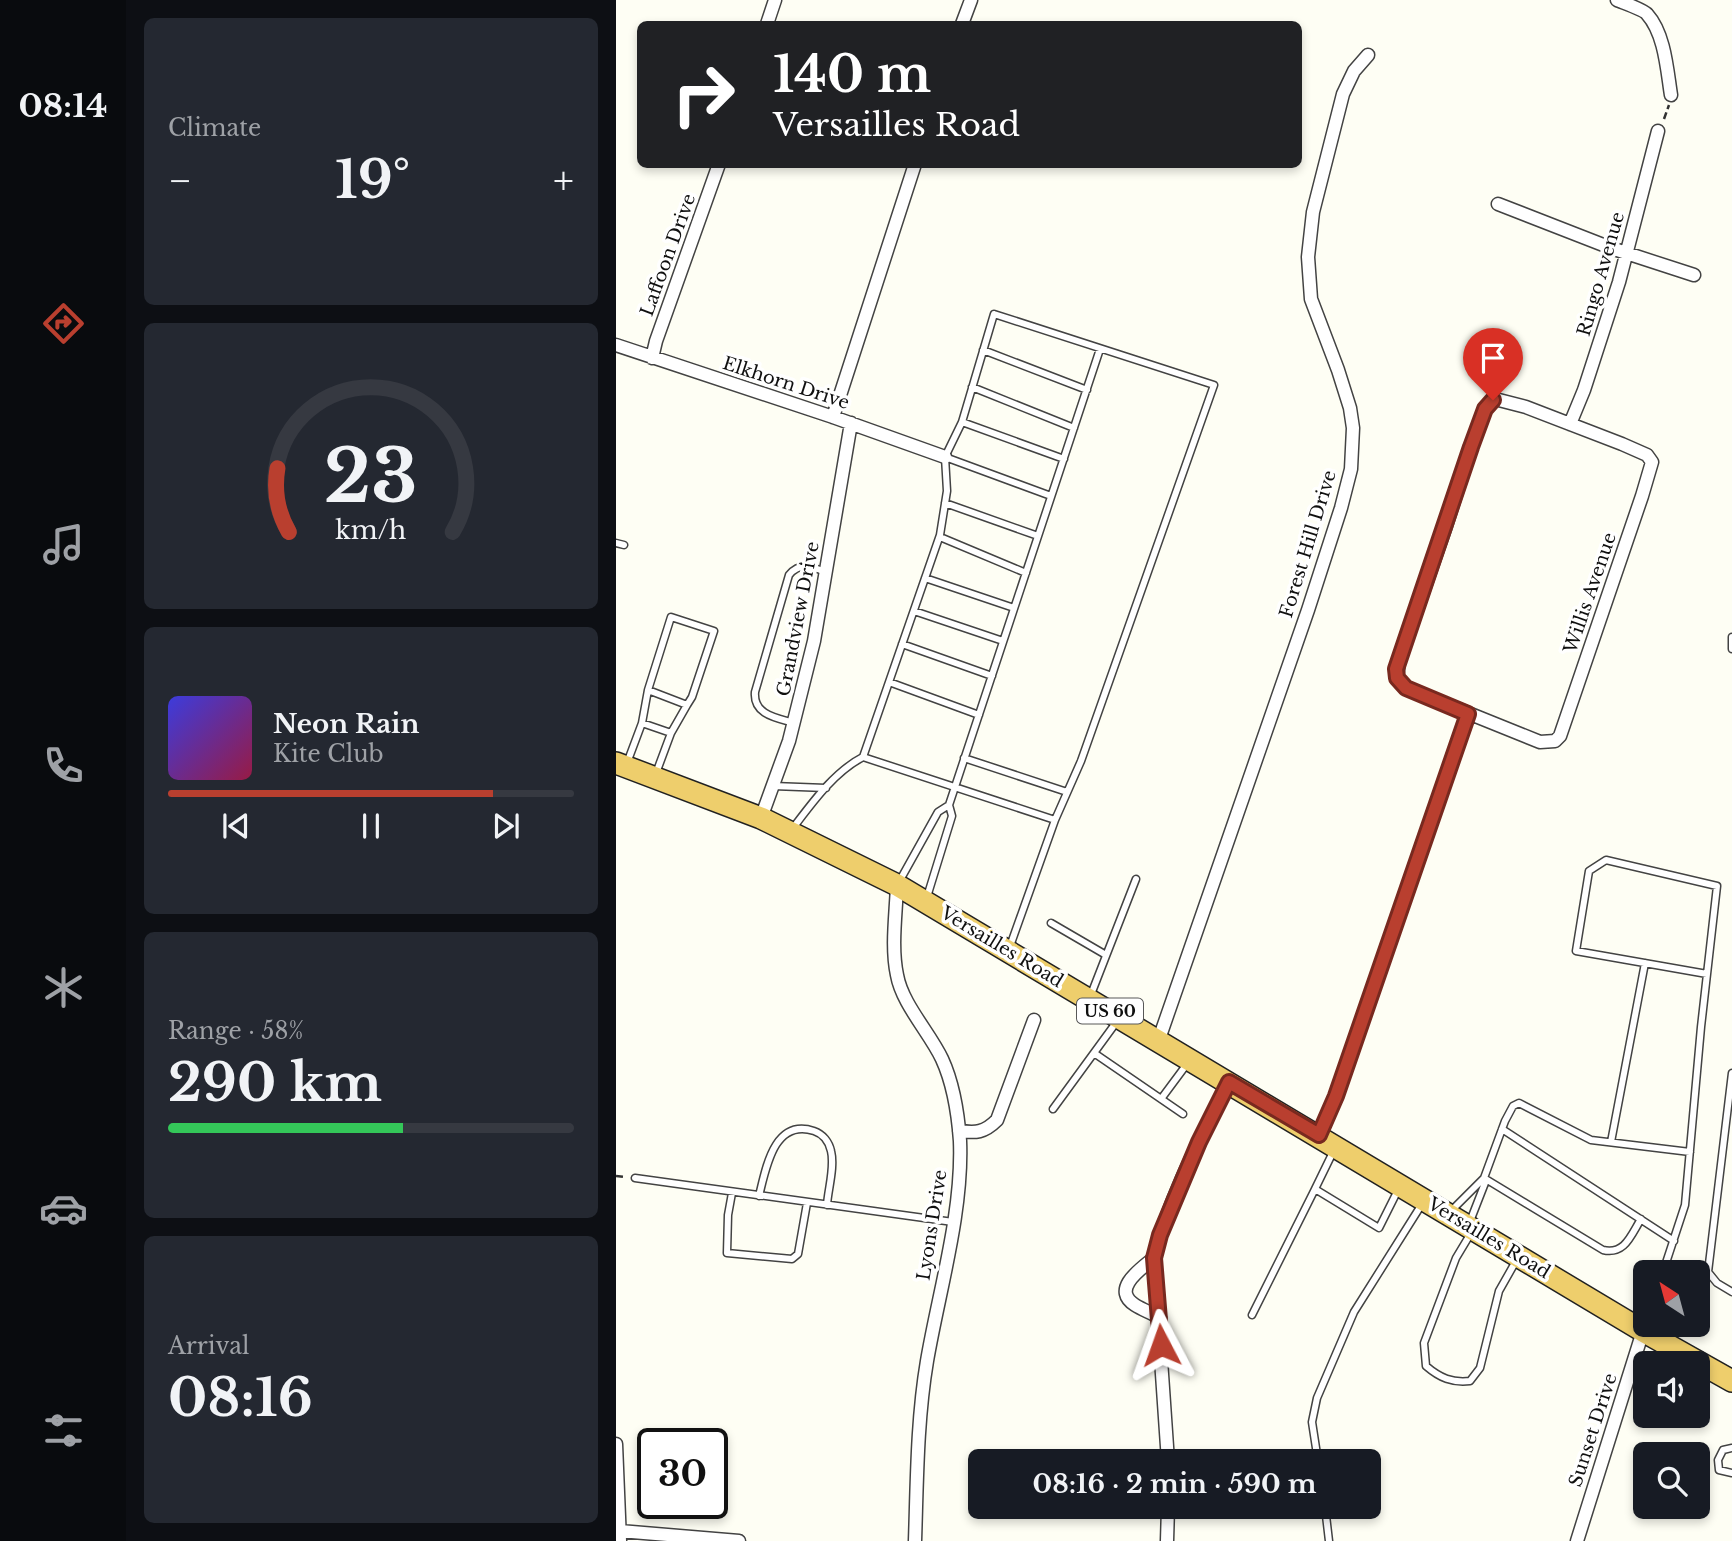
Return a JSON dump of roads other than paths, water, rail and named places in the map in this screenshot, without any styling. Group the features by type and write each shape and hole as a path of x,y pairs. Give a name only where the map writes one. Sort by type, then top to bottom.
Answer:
{"highway":[{"name":"Versailles Road","path":"621,765 761,818 897,885 1633,1322"},
{"name":"Versailles Road","path":"1659,1337 1732,1381"}],"street":[{"path":"768,21 775,0"},
{"path":"963,21 971,0"},
{"path":"1617,0 1646,6 1658,34 1671,95"},
{"name":"Forest Hill Drive","path":"1159,1040 1308,610 1351,469 1353,428 1350,408 1311,299 1308,257 1313,212 1343,94 1354,71 1368,55"},
{"name":"Ringo Avenue","path":"1570,424 1605,327 1658,131"},
{"name":"Laffoon Drive","path":"652,358 718,168"},
{"path":"834,417 914,168"},
{"path":"1498,204 1627,253 1694,275"},
{"name":"Elkhorn Drive","path":"616,345 945,457"},
{"path":"1328,1140 1336,1096 1468,714 1406,688 1397,678 1399,661 1446,526 1464,465 1485,409 1493,400 1499,399 1525,407 1570,424"},
{"name":"Grandview Drive","path":"761,818 794,723 814,641 851,423"},
{"name":"Willis Avenue","path":"1468,714 1540,742 1558,739 1651,470 1647,455 1570,424"},
{"name":"Lyons Drive","path":"897,885 897,977 942,1059 955,1093 958,1131 959,1184 927,1364 920,1423 915,1541"},
{"path":"958,1131 976,1133 987,1130 997,1120 1034,1020"},
{"path":"1167,1449 1154,1258 1160,1235 1199,1142 1229,1082"},
{"path":"1154,1258 1128,1282 1125,1291 1136,1305 1160,1318"},
{"name":"Sunset Drive","path":"1577,1541 1641,1337"},
{"path":"616,1444 620,1536 739,1541"},
{"path":"1167,1541 1168,1519"}],"lane":[{"path":"790,832 826,788 853,762 863,757 940,537 946,503 945,457 962,422 994,314 1214,385 1086,748 1055,820 1009,951"},
{"path":"926,902 952,816 949,805 1100,349"},
{"path":"984,350 1087,390"},
{"path":"972,387 1074,428"},
{"path":"962,422 1064,459"},
{"path":"945,457 1051,496"},
{"path":"946,503 1038,536"},
{"path":"940,537 1026,573"},
{"path":"616,543 624,545"},
{"path":"794,723 760,710 756,705 755,692 789,575 794,569 811,566 826,573"},
{"path":"925,578 1014,608"},
{"path":"914,611 1003,641"},
{"path":"621,765 642,723 648,690 671,617 714,631 692,697 671,733 655,777"},
{"path":"1732,637 1732,649"},
{"path":"902,644 992,676"},
{"path":"889,682 979,715"},
{"path":"648,690 687,705"},
{"path":"642,723 671,733"},
{"path":"863,757 1055,820"},
{"path":"964,758 1067,792"},
{"path":"772,786 826,788"},
{"path":"897,885 938,812 949,805"},
{"path":"1667,1260 1685,1205 1717,886 1606,860 1589,871 1576,951 1707,974"},
{"path":"1090,999 1136,880"},
{"path":"1051,923 1106,955"},
{"path":"1611,1142 1645,963"},
{"path":"1053,1109 1120,1017"},
{"path":"1094,1053 1183,1114"},
{"path":"1161,1099 1191,1059"},
{"path":"1732,1073 1708,1272 1717,1283 1732,1293"},
{"path":"1448,1214 1484,1178 1505,1121 1513,1106 1519,1103 1591,1140 1690,1152"},
{"path":"759,1196 767,1161 780,1138 797,1129 816,1131 829,1142 832,1154 827,1205"},
{"path":"1502,1129 1674,1241"},
{"path":"1252,1315 1315,1189 1328,1140"},
{"path":"635,1178 953,1222"},
{"path":"1484,1178 1603,1250 1616,1252 1624,1247 1641,1219"},
{"path":"1484,1178 1485,1183 1471,1227 1456,1258 1424,1343 1426,1366 1436,1375 1455,1382 1470,1381 1480,1368 1499,1291 1519,1256"},
{"path":"1315,1189 1379,1228 1401,1185"},
{"path":"732,1193 728,1215 727,1252 792,1259 797,1254 807,1203"},
{"path":"1316,1449 1312,1422 1317,1398 1354,1312 1424,1199"},
{"path":"1732,1448 1723,1450 1718,1460 1719,1470 1732,1473"},
{"path":"1326,1519 1329,1541"}]}
